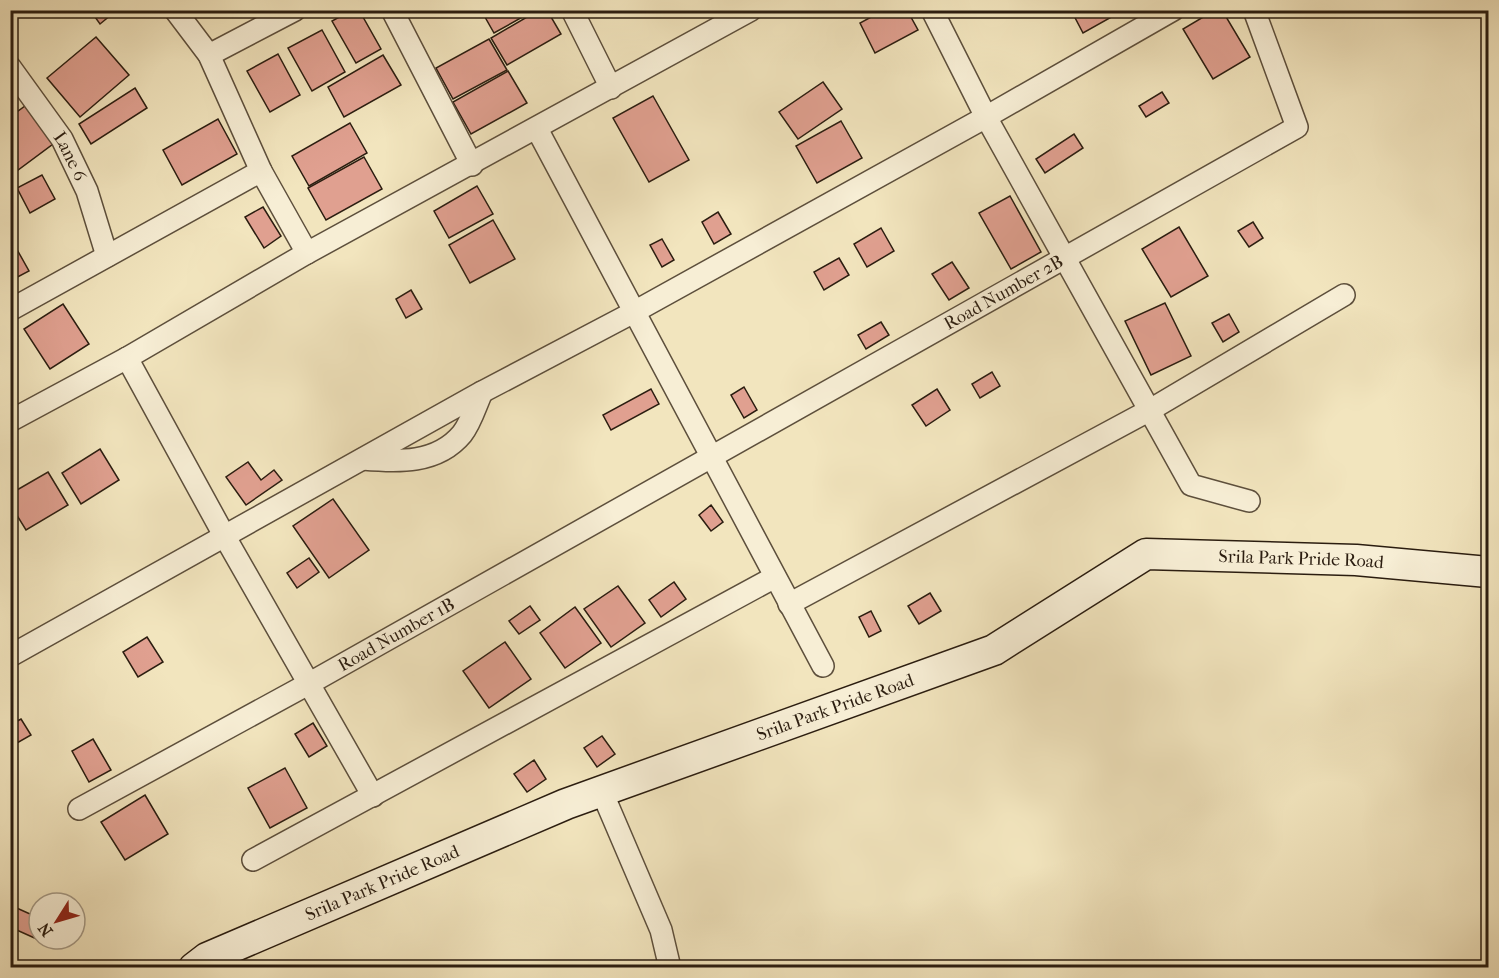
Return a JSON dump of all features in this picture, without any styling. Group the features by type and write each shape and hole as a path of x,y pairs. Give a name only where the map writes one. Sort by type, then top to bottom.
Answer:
{"street":[{"path":"175,10 209,56 261,171 307,253"},
{"path":"209,56 295,10"},
{"path":"392,10 472,165"},
{"path":"572,10 611,88"},
{"path":"10,421 127,358 307,253 472,165 751,10"},
{"path":"932,10 986,117 1191,485 1249,501"},
{"path":"10,656 482,392 634,312 986,117 1173,10"},
{"name":"Road Number 2B","path":"711,458 1297,127 1254,10"},
{"name":"Lane 6","path":"10,67 62,139 87,190 107,256"},
{"path":"537,129 823,666"},
{"path":"10,310 261,171"},
{"path":"789,604 1150,410 1344,295"},
{"path":"127,358 225,537 373,796"},
{"path":"363,459 388,461 421,459 444,450 463,433 482,392"},
{"name":"Road Number 1B","path":"80,809 711,458"},
{"name":"Srila Park Pride Road","path":"194,968 207,958 566,804 994,651 1146,554 1356,560 1488,572"},
{"path":"253,860 775,577"},
{"path":"602,792 661,930 670,968"}],"building":[{"path":"90,10 117,10 100,24"},
{"path":"352,10 359,10 381,49 356,63 332,21"},
{"path":"481,10 535,10 494,33"},
{"path":"539,10 547,10 561,34 507,65 491,38"},
{"path":"884,10 907,10 918,30 875,53 860,23"},
{"path":"1071,10 1124,10 1083,33"},
{"path":"1215,10 1222,10 1250,57 1213,79 1183,29"},
{"path":"322,30 345,72 312,91 288,48"},
{"path":"96,37 129,75 80,117 47,78"},
{"path":"489,39 507,70 453,99 436,68"},
{"path":"278,54 300,95 270,112 247,71"},
{"path":"383,55 401,85 344,117 328,87"},
{"path":"508,71 527,103 471,134 453,102"},
{"path":"823,82 842,109 798,139 779,112"},
{"path":"135,88 147,108 91,144 79,124"},
{"path":"1162,92 1169,103 1146,117 1139,106"},
{"path":"653,96 689,160 649,182 613,118"},
{"path":"25,106 53,144 10,176 10,117"},
{"path":"218,119 237,154 182,185 163,150"},
{"path":"841,121 862,158 817,183 796,146"},
{"path":"350,123 367,153 309,186 292,156"},
{"path":"1074,134 1083,148 1045,173 1036,159"},
{"path":"364,157 382,189 326,220 308,188"},
{"path":"42,175 55,199 30,213 17,188"},
{"path":"477,186 493,214 449,238 434,211"},
{"path":"1010,196 1041,252 1011,269 979,213"},
{"path":"263,207 281,236 264,248 245,217"},
{"path":"718,212 731,234 714,244 702,222"},
{"path":"493,220 515,259 470,283 449,245"},
{"path":"1253,222 1263,238 1249,247 1238,231"},
{"path":"1179,227 1208,276 1171,297 1142,249"},
{"path":"881,228 894,251 867,267 854,244"},
{"path":"10,237 29,271 10,281"},
{"path":"662,239 674,260 662,267 650,245"},
{"path":"839,258 849,275 824,290 814,272"},
{"path":"952,262 969,288 949,300 932,274"},
{"path":"411,290 422,309 406,318 396,299"},
{"path":"1165,303 1191,356 1151,375 1125,321"},
{"path":"63,304 89,344 50,369 24,329"},
{"path":"1229,314 1239,332 1223,342 1212,323"},
{"path":"881,322 889,335 866,349 858,335"},
{"path":"992,372 1000,386 980,398 972,384"},
{"path":"744,387 757,410 744,418 731,395"},
{"path":"651,389 659,404 611,430 603,415"},
{"path":"937,389 950,410 926,426 912,405"},
{"path":"100,449 119,480 81,504 62,473"},
{"path":"248,462 261,480 274,470 282,480 246,505 226,477"},
{"path":"48,472 68,505 26,530 10,504 10,494"},
{"path":"333,499 369,550 329,578 293,526"},
{"path":"711,505 723,522 711,531 699,515"},
{"path":"309,558 319,572 297,588 287,573"},
{"path":"674,582 686,599 661,617 649,600"},
{"path":"618,586 645,623 611,647 584,609"},
{"path":"930,593 941,611 919,624 908,606"},
{"path":"530,606 540,620 519,634 509,621"},
{"path":"575,607 601,643 565,668 540,633"},
{"path":"871,611 881,631 869,637 859,617"},
{"path":"147,637 163,662 138,677 123,652"},
{"path":"505,642 531,679 489,708 463,671"},
{"path":"21,719 31,735 10,747 10,725"},
{"path":"313,723 327,746 309,757 295,734"},
{"path":"602,736 615,754 597,767 584,748"},
{"path":"93,739 111,770 89,782 72,751"},
{"path":"534,760 546,779 527,792 514,774"},
{"path":"285,768 307,808 270,828 248,788"},
{"path":"145,795 168,834 125,860 101,822"},
{"path":"10,905 27,913 27,935 10,927"}]}
